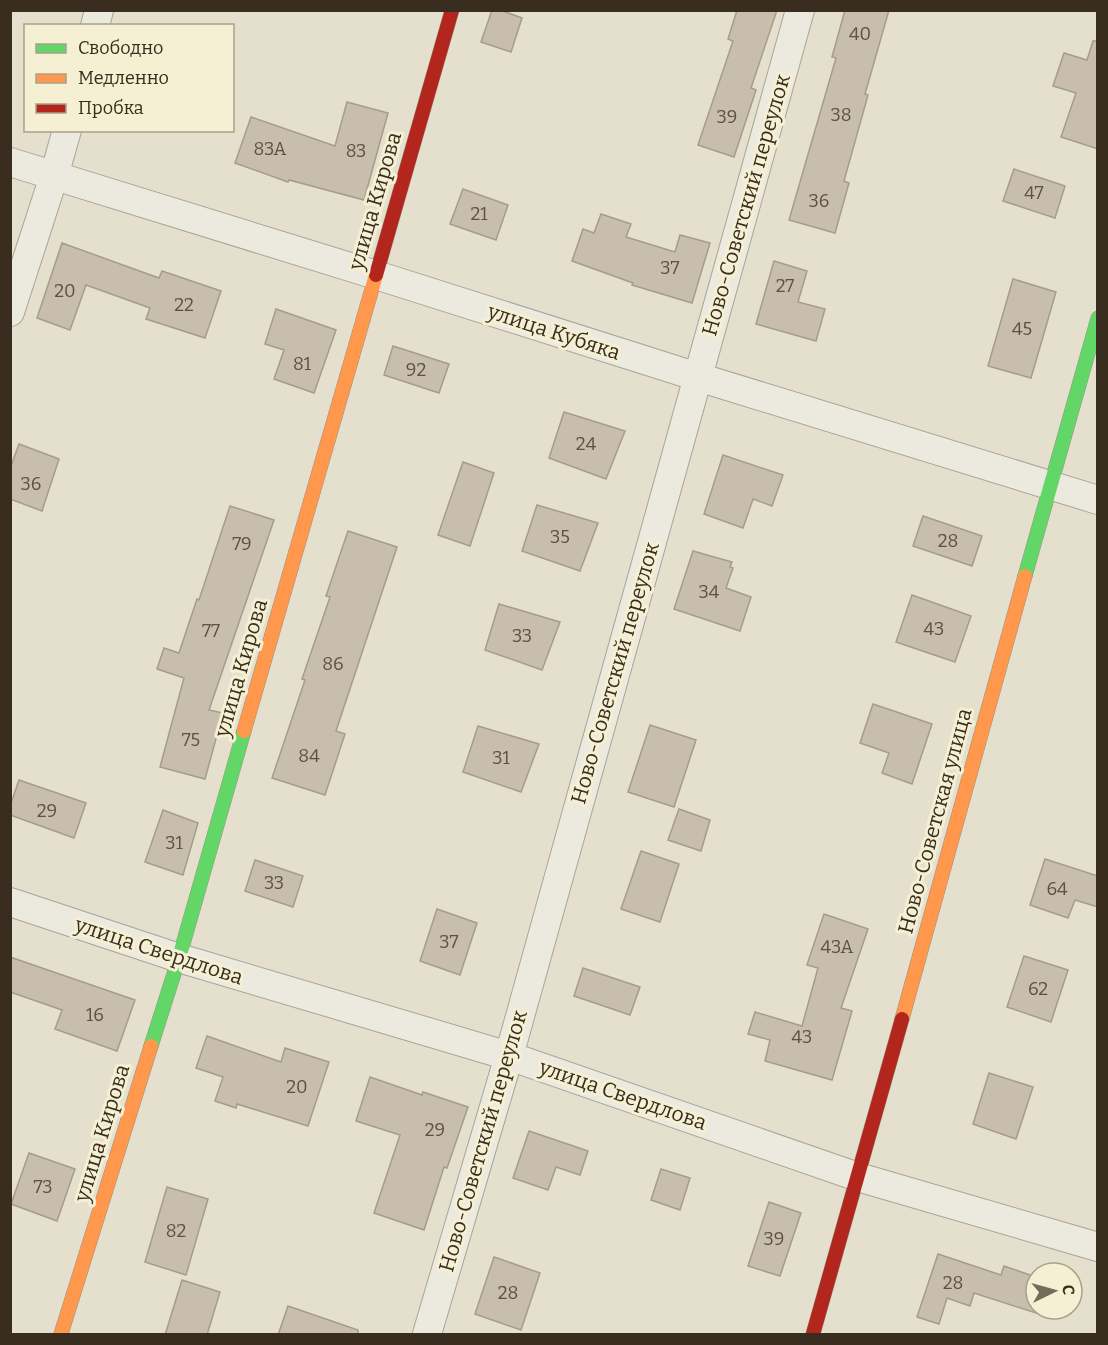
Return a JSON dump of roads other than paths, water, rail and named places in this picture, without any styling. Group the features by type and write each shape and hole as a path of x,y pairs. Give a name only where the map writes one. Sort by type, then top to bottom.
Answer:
{"street":[{"name":"улица Кирова","path":"61,1335 178,958 452,10"},
{"name":"Ново-Советский переулок","path":"427,1335 509,1056 800,10"},
{"path":"10,312 66,132"},
{"name":"улица Кубяка","path":"10,162 1098,500"},
{"name":"Ново-Советская улица","path":"813,1335 1098,318"},
{"name":"улица Свердлова","path":"10,903 178,958 509,1056 858,1177 1098,1247"}]}
